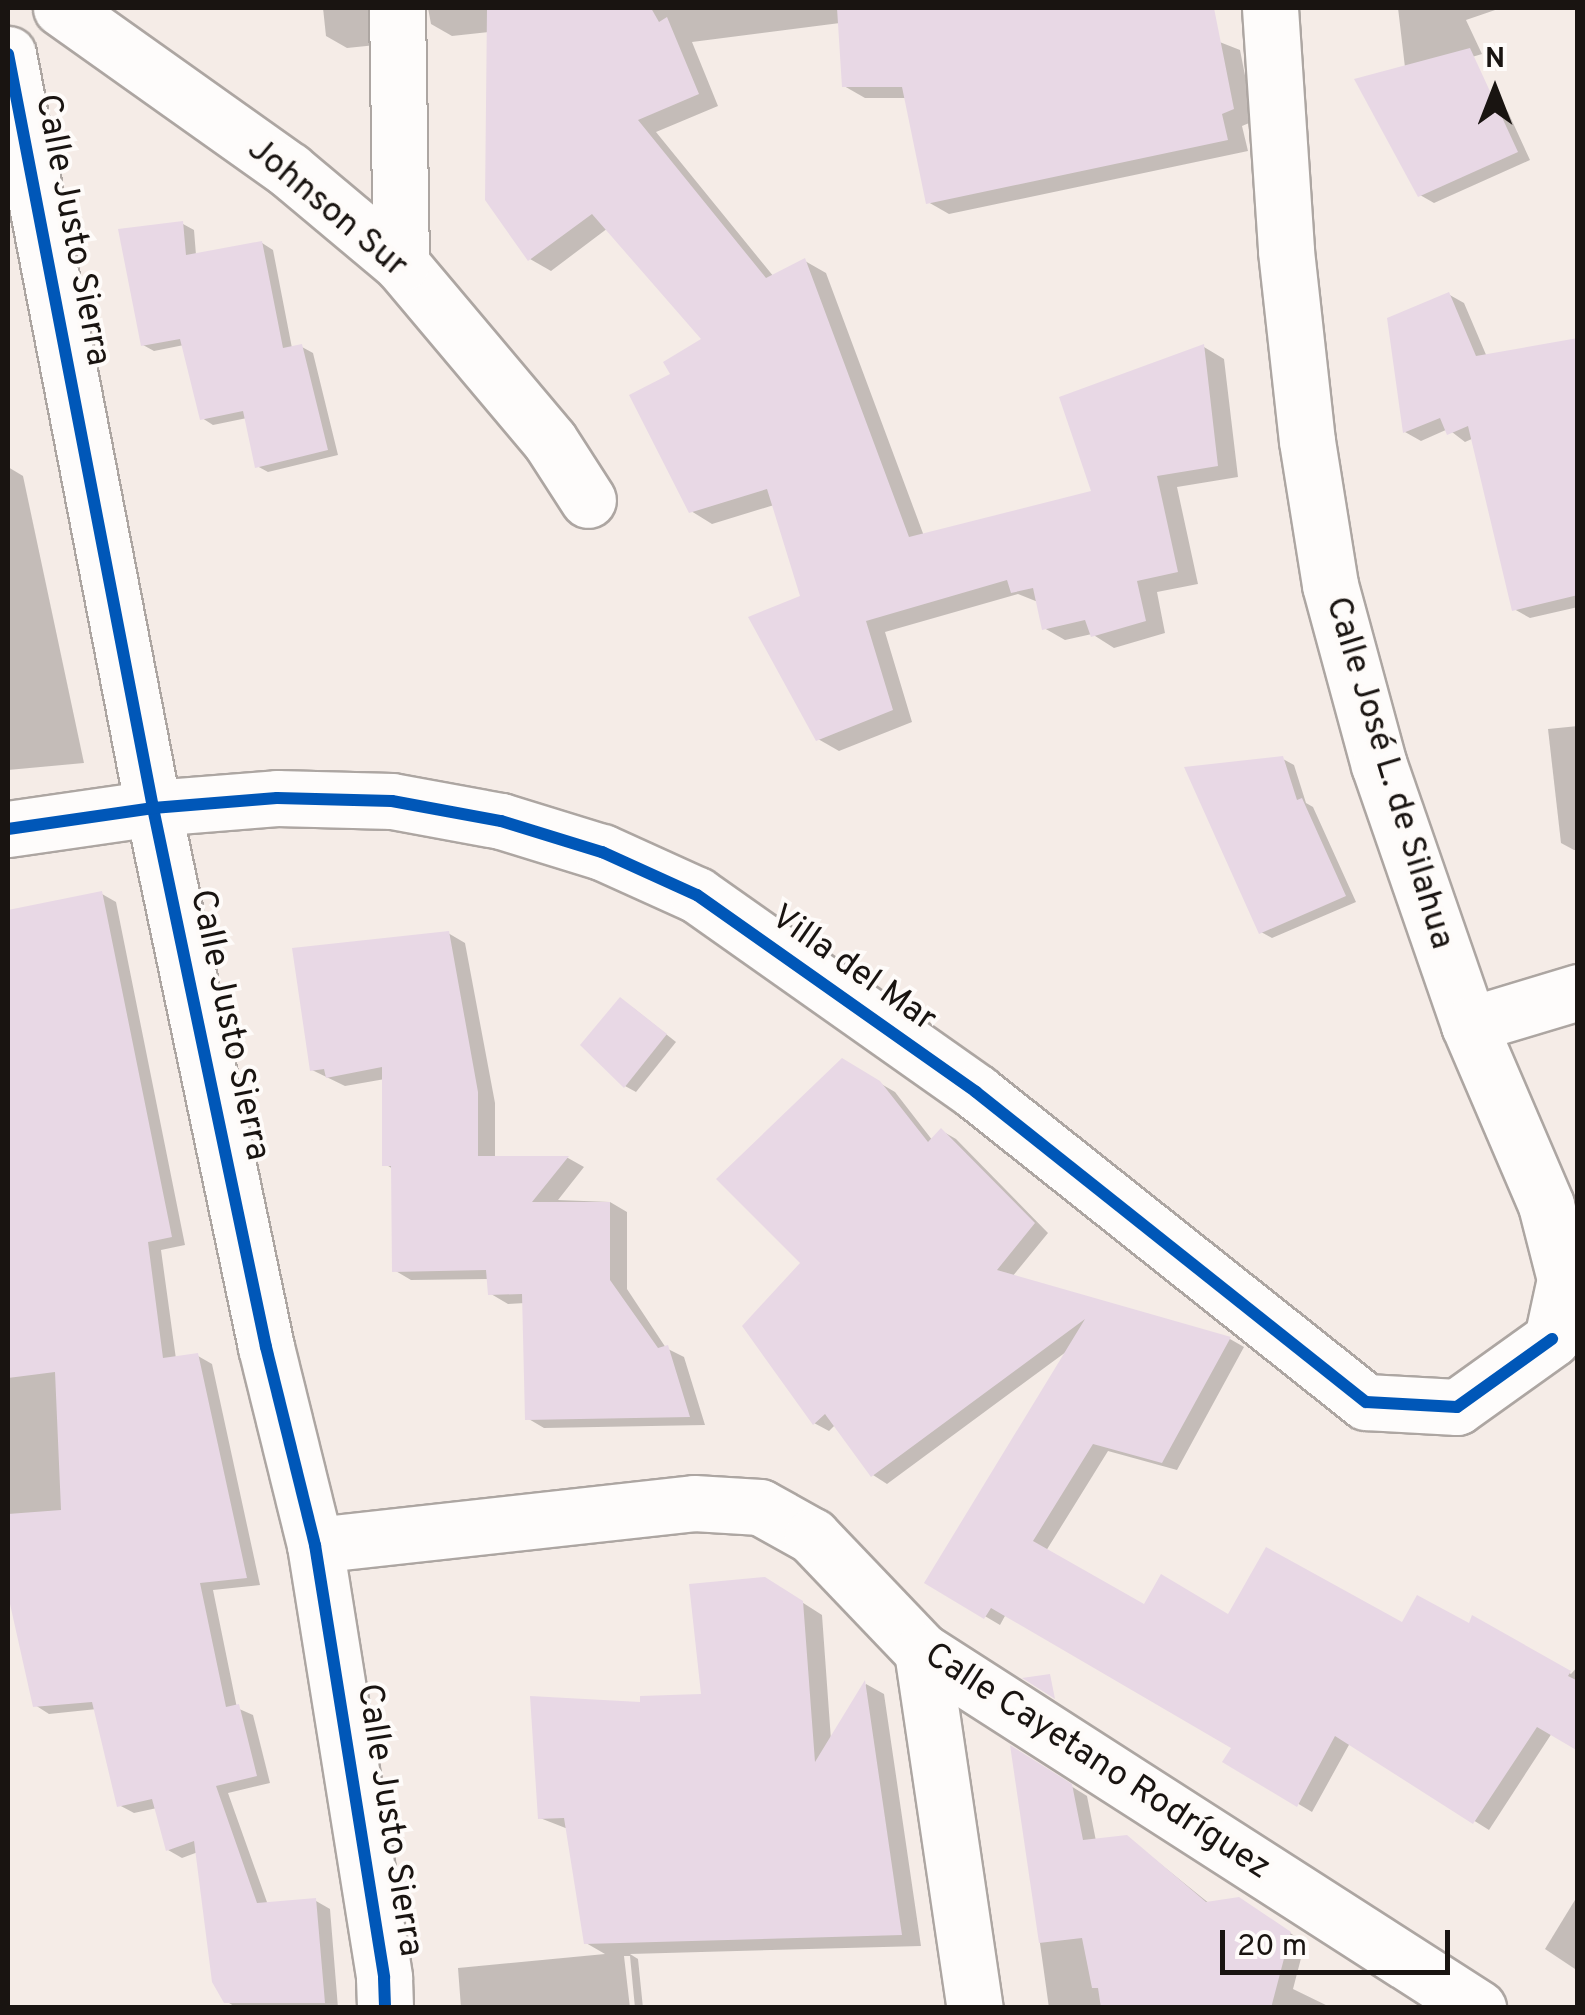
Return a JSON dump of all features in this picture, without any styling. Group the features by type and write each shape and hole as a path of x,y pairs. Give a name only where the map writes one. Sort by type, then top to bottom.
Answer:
{"street":[{"name":"Johnson Sur","path":"61,8 289,170 400,264 550,441 588,500"},
{"path":"397,8 400,264"},
{"name":"Calle José L. de Silahua","path":"1270,8 1286,251 1307,441 1330,585 1379,765 1469,1026 1551,1224 1565,1280 1565,1347"},
{"name":"Calle Justo Sierra","path":"8,54 153,808 266,1347 315,1545 384,1978 385,2008"},
{"name":"Villa del Mar","path":"8,829 153,808 277,798 392,801 501,821 585,847 697,895 976,1092 1366,1402 1457,1407 1565,1347"},
{"path":"1469,1026 1578,992"},
{"name":"Calle Cayetano Rodríguez","path":"315,1545 694,1503 760,1507 812,1536 922,1651 1478,2008"},
{"path":"922,1651 976,2008"}],"building":[{"path":"487,8 651,8 659,22 667,17 699,94 638,120 766,278 805,258 909,537 1091,491 1059,397 1204,344 1218,466 1157,476 1178,572 1137,581 1146,621 1091,637 1085,620 1042,630 1033,588 1011,593 1007,580 866,621 893,710 816,741 748,617 800,596 767,489 689,513 629,395 670,374 663,362 701,339 592,214 528,261 485,200"},
{"path":"837,8 1214,8 1234,109 1222,114 1228,140 926,204 902,87 842,87"},
{"path":"1470,48 1518,152 1418,197 1354,79"},
{"path":"183,221 186,255 262,241 283,348 302,344 328,450 255,468 243,411 200,420 180,339 141,346 118,229"},
{"path":"1449,292 1476,356 1578,338 1578,595 1512,611 1468,426 1447,435 1440,418 1403,433 1387,318"},
{"path":"1283,756 1297,800 1302,798 1346,896 1259,934 1184,767"},
{"path":"102,891 172,1237 148,1242 163,1358 198,1353 247,1578 200,1583 226,1707 239,1704 257,1776 216,1786 257,1903 316,1898 325,2003 224,2003 212,1982 194,1841 166,1851 152,1799 117,1807 92,1702 33,1707 8,1595 8,1514 61,1510 55,1372 8,1378 8,910"},
{"path":"449,931 478,1092 478,1156 569,1156 532,1202 610,1202 610,1280 658,1348 668,1345 690,1417 525,1420 522,1294 488,1295 486,1270 392,1272 391,1166 382,1166 382,1067 326,1078 324,1069 310,1071 292,948"},
{"path":"620,997 667,1034 624,1088 580,1045"},
{"path":"842,1058 880,1081 928,1142 941,1128 1035,1223 997,1270 1231,1337 1162,1463 1093,1444 1033,1541 1144,1604 1161,1574 1228,1614 1266,1547 1402,1622 1417,1595 1469,1623 1472,1615 1571,1671 1568,1676 1578,1681 1578,1751 1537,1727 1473,1824 1335,1736 1297,1807 1222,1762 1231,1748 991,1608 984,1619 924,1583 1085,1319 871,1477 825,1414 813,1425 742,1326 800,1263 716,1179"},
{"path":"765,1577 803,1601 815,1762 865,1680 902,1935 584,1944 564,1818 538,1819 530,1696 640,1702 640,1696 701,1694 689,1584"},
{"path":"1050,1674 1055,1699 1022,1678"},
{"path":"1010,1745 1072,1784 1083,1840 1127,1835 1206,1902 1239,1897 1291,1932 1271,2008 1101,2008 1098,1988 1092,1988 1082,1938 1039,1943"}],"cycle path":[{"path":"8,54 153,808 266,1347 315,1545 384,1978 385,2008"},
{"path":"8,829 153,808 277,798 392,801 501,821 602,852 697,895 976,1092 1366,1402 1457,1407 1552,1339"}]}
